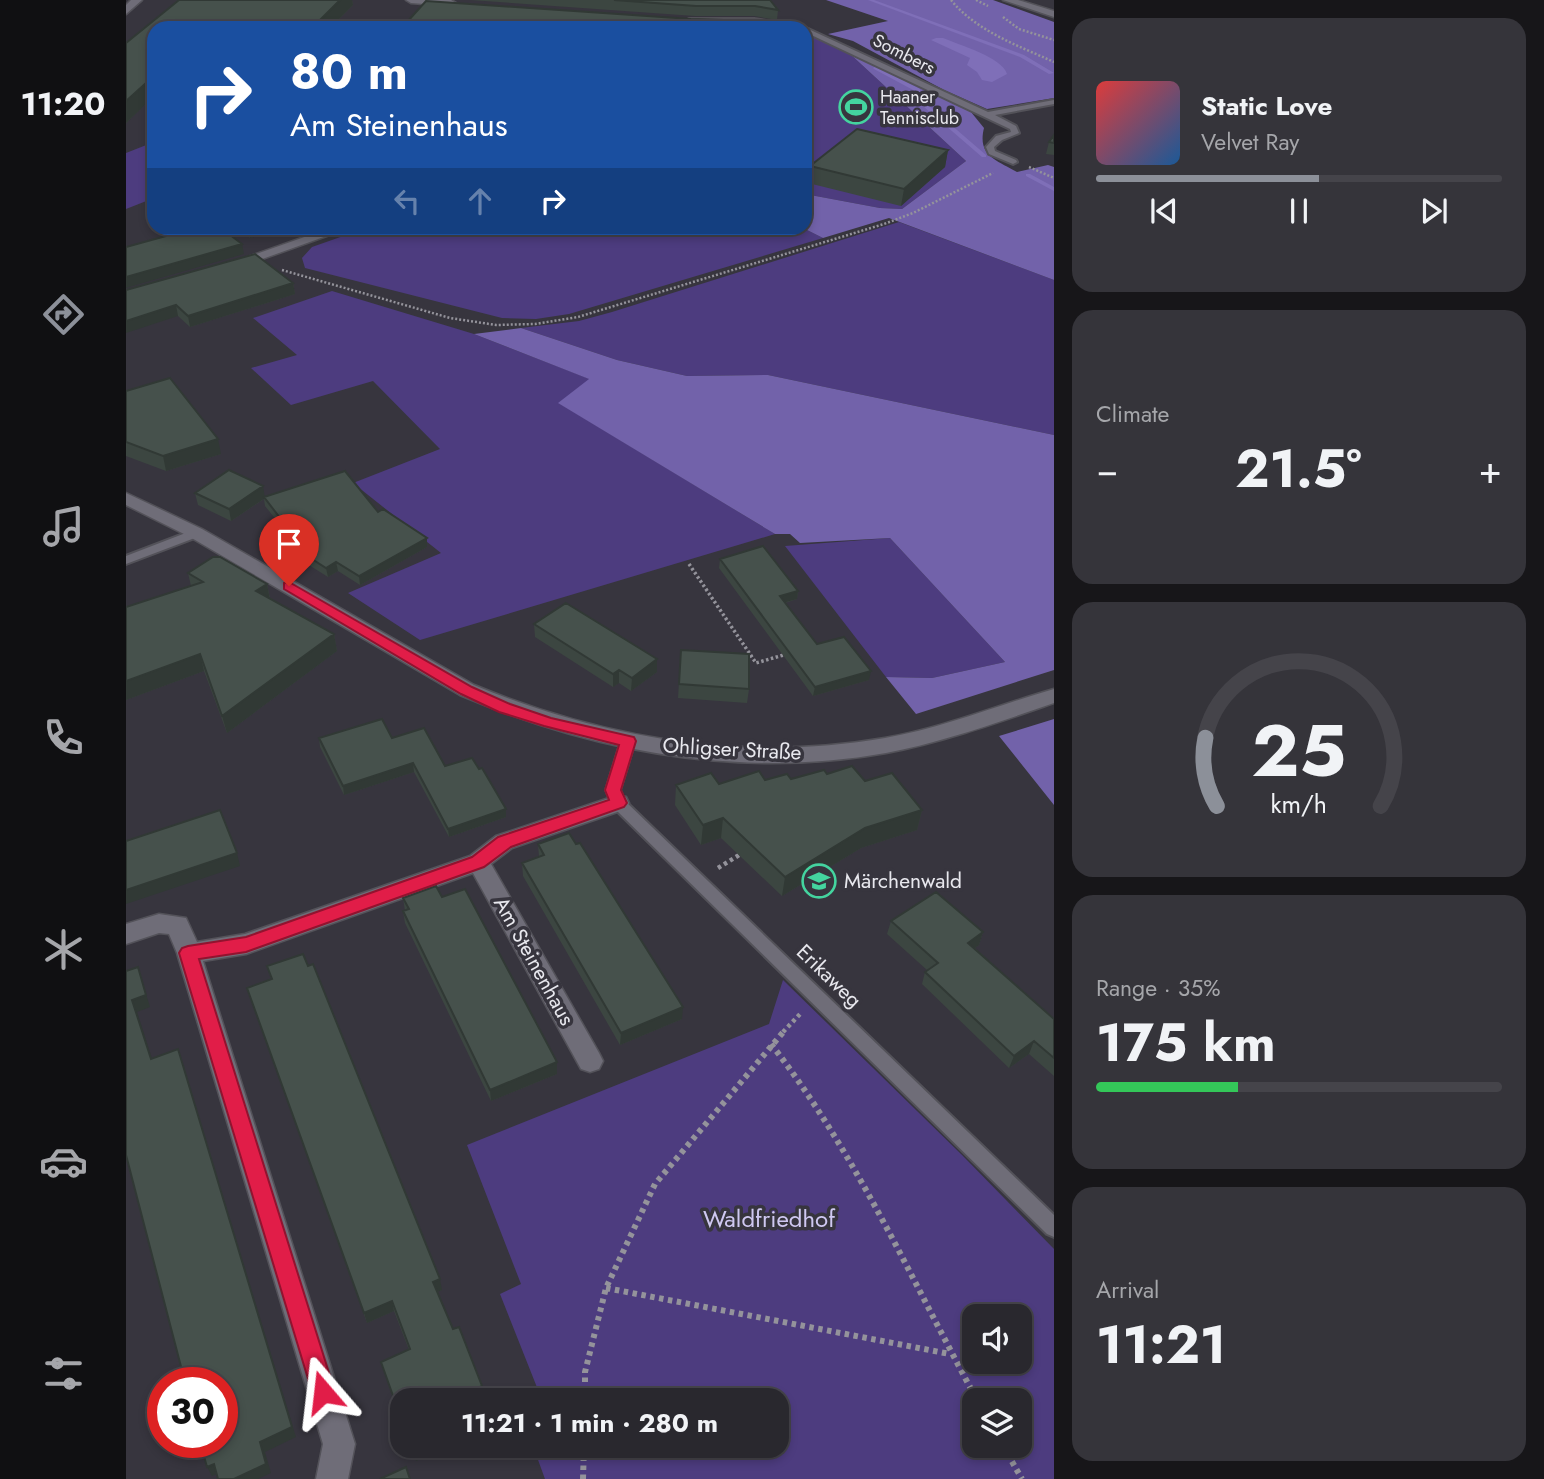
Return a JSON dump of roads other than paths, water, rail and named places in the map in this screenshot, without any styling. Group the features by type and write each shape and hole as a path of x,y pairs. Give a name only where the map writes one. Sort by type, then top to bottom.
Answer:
{"street":[{"path":"126,11 137,0"},
{"path":"411,0 467,4"},
{"path":"1008,0 1054,14"},
{"path":"214,270 322,235"},
{"name":"Ohligser Straße","path":"126,498 196,533 467,691 549,723 628,741 713,752 774,755 842,752 929,736 1054,696"},
{"path":"188,953 246,944 478,862 505,842 618,803"},
{"name":"Am Steinenhaus","path":"478,862 590,1060"},
{"path":"126,934 159,923 178,925 339,1444 332,1479"}],"lane":[{"name":"Sombers","path":"812,32 1013,128 1015,133 999,138 990,147 992,152 1013,162"},
{"path":"987,114 1054,102"},
{"path":"126,560 196,533"},
{"path":"618,803 613,790 628,741"},
{"name":"Erikaweg","path":"618,803 1054,1228"}],"waterway":[{"path":"870,0 1022,56 1051,73"},
{"path":"876,68 918,90 918,99 984,156"},
{"path":"1028,175 1054,189"}],"place":[{"name":"Haaner Tennisclub","path":"856,107"},
{"name":"Märchenwald","path":"819,881"}],"park label":[{"name":"Waldfriedhof","path":"769,1219"}]}
